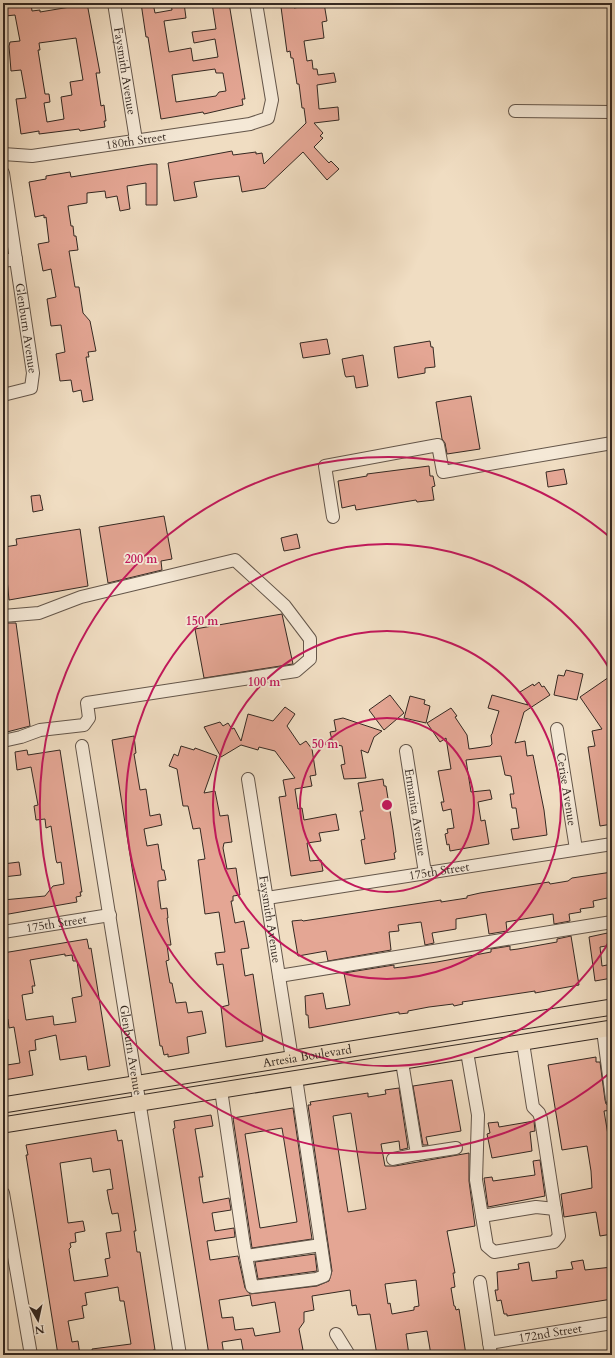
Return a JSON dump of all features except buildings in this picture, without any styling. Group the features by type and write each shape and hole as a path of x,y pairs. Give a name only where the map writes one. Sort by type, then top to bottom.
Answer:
{"main road":[{"name":"Artesia Boulevard","path":"3,1105 612,1007"},
{"name":"Artesia Boulevard","path":"3,1125 608,1029"}],"street":[{"name":"Faysmith Avenue","path":"114,3 136,140"},
{"name":"180th Street","path":"3,154 32,156 250,124 268,118 272,100 256,3"},
{"path":"514,111 612,112"},
{"name":"Glenburn Avenue","path":"3,173 33,373 31,388 3,395"},
{"path":"3,261 16,259"},
{"path":"333,517 325,466 438,445 443,472 612,443"},
{"path":"3,616 39,613 81,597 235,560 285,606 310,639 310,659 296,671 87,703 89,718 84,725 40,730 21,738 3,741"},
{"name":"Cerise Avenue","path":"557,729 576,849"},
{"name":"Glenburn Avenue","path":"82,746 110,915 138,1103 180,1355"},
{"name":"Ermanita Avenue","path":"406,751 425,873"},
{"name":"Faysmith Avenue","path":"248,779 292,1058"},
{"name":"175th Street","path":"267,898 612,844"},
{"name":"175th Street","path":"3,932 110,915"},
{"path":"279,976 612,922"},
{"path":"608,1029 612,1099"},
{"path":"467,1052 478,1115 476,1166 482,1216 487,1246 494,1252 557,1241 559,1236 542,1119 539,1112 532,1107 523,1043"},
{"path":"402,1062 417,1154"},
{"path":"221,1090 246,1256 252,1287 256,1288 324,1276 325,1272 296,1078"},
{"path":"393,1158 456,1148"},
{"path":"3,1193 31,1355"},
{"path":"482,1216 536,1208 555,1210"},
{"path":"246,1256 321,1245"},
{"path":"480,1282 490,1349"},
{"name":"172nd Street","path":"490,1349 612,1323"},
{"path":"336,1334 348,1355"}]}
